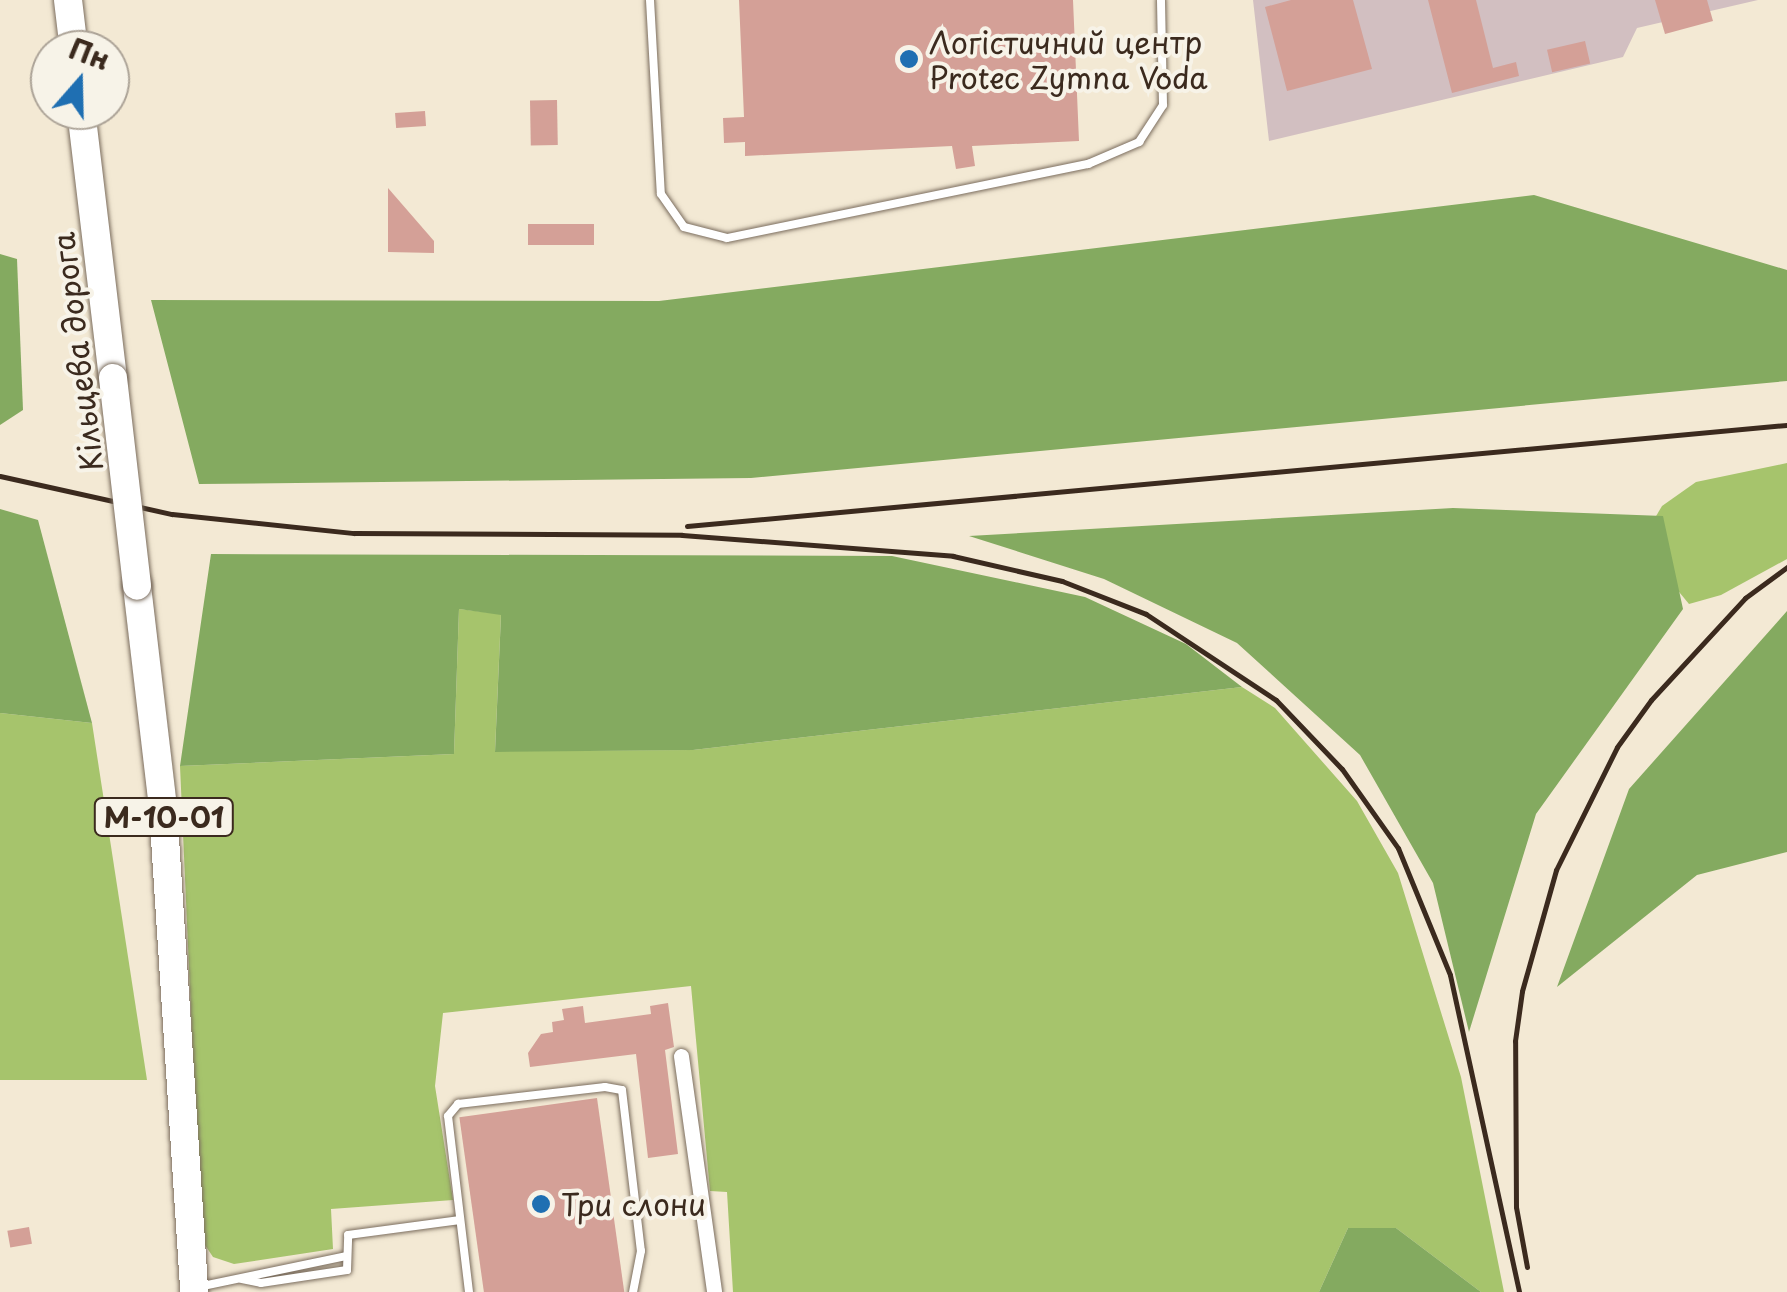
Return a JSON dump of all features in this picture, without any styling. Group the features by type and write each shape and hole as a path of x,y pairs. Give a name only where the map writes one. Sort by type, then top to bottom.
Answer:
{"highway":[{"path":"68,0 72,30"},
{"name":"Кільцева дорога","path":"83,130 163,808 194,1290"}],"street":[{"path":"681,1056 714,1292"}],"lane":[{"path":"650,0 661,194 684,227 727,238 1088,164 1139,142 1163,104 1161,0"},
{"path":"469,1292 448,1116 458,1104 622,1090 641,1251 633,1292"},
{"path":"242,1279 261,1283 347,1270 348,1236 460,1220"},
{"path":"194,1290 242,1279 259,1269 346,1256"}],"shaded area":[{"path":"1253,0 1758,0 1637,28 1623,57 1269,141"}],"green space":[{"path":"1534,195 1787,270 1787,381 751,478 199,484 151,300 659,301"},
{"path":"0,254 17,259 23,410 0,425"},
{"path":"1787,463 1787,559 1721,595 1689,604 1675,587 1652,523 1662,506 1696,482"},
{"path":"1453,508 1663,516 1683,609 1536,814 1469,1032 1433,883 1360,755 1237,643 1104,579 969,536"},
{"path":"0,509 38,520 92,723 0,713"},
{"path":"211,554 892,556 1085,597 1186,644 1242,687 693,750 495,752 501,615 459,609 454,754 180,766"},
{"path":"459,609 501,614 495,751 693,750 1242,687 1275,708 1357,801 1398,873 1461,1077 1504,1292 1481,1292 1396,1228 1348,1228 1319,1292 733,1292 727,1192 710,1191 691,986 443,1013 435,1086 453,1200 331,1209 333,1249 234,1264 213,1257 201,1239 180,766 454,754"},
{"path":"1787,611 1787,852 1697,875 1557,987 1629,789"},
{"path":"0,713 92,723 147,1080 0,1080"},
{"path":"1348,1228 1396,1228 1481,1292 1319,1292"}],"building":[{"name":"Логістичний центр Protec Zymna Voda","path":"739,0 1073,0 1079,141 972,146 975,166 956,169 952,146 745,156 745,142 724,143 723,118 744,117"},
{"path":"1291,0 1353,0 1372,69 1287,91 1265,7"},
{"path":"1428,0 1476,0 1493,68 1516,62 1519,76 1452,93"},
{"path":"1655,0 1707,0 1713,21 1665,34"},
{"path":"1585,41 1590,63 1552,72 1547,50"},
{"path":"530,100 557,100 558,145 531,145"},
{"path":"425,111 426,126 396,128 395,113"},
{"path":"388,188 434,241 434,253 388,252"},
{"path":"528,224 594,224 594,245 528,245"},
{"path":"668,1003 674,1047 665,1050 678,1154 648,1158 636,1054 530,1067 528,1053 541,1034 553,1032 552,1022 564,1020 562,1009 583,1006 585,1023 651,1014 650,1006"},
{"name":"Три слони","path":"597,1098 624,1292 484,1292 459,1117"},
{"path":"29,1227 32,1244 10,1248 7,1231"}],"railway":[{"path":"687,526 1787,425"},
{"path":"0,476 172,514 354,533 682,535 953,556 1062,581 1146,614 1276,700 1342,769 1398,848 1450,975 1519,1292"},
{"path":"1527,1267 1516,1207 1515,1041 1522,991 1556,870 1617,747 1651,700 1745,598 1787,567"}],"place":[{"name":"Логістичний центр Protec Zymna Voda","path":"909,59"},
{"name":"Три слони","path":"541,1204"}]}
